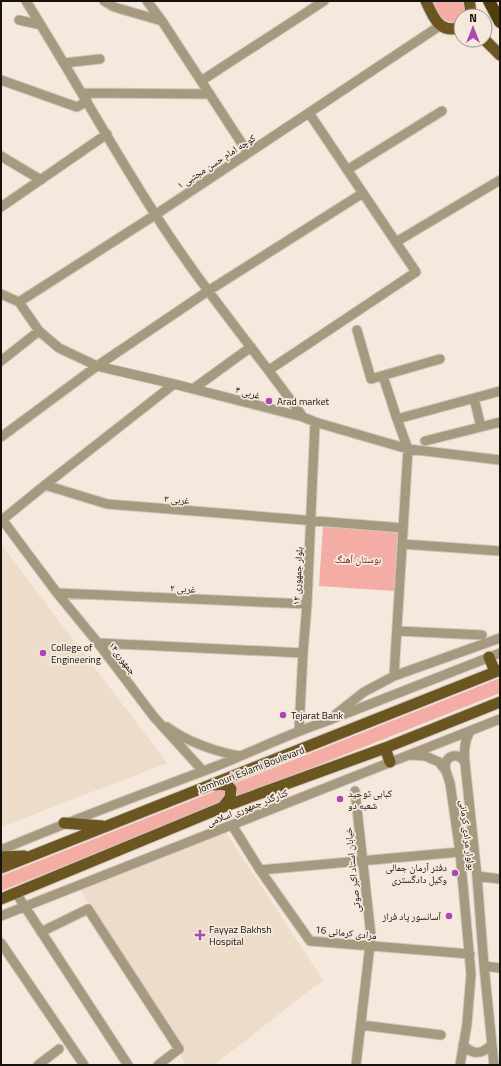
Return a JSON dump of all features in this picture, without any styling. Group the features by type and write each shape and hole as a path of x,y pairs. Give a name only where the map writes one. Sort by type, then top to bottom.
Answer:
{"highway":[{"path":"489,1 500,22"}],"main road":[{"path":"426,1 441,26 453,30"},
{"path":"489,657 498,671"},
{"name":"Jomhouri Eslami Boulevard","path":"1,868 169,800 213,785 498,671"},
{"path":"1,899 223,807 385,748 500,702"},
{"path":"385,748 390,762"},
{"path":"213,785 222,784 229,786 231,789 230,798 223,807"},
{"path":"64,823 105,826"},
{"path":"1,856 31,856"}],"street":[{"path":"26,1 155,214 208,291 252,347 302,417"},
{"path":"104,1 114,7 162,21"},
{"path":"147,1 162,21 248,153"},
{"path":"201,81 324,1"},
{"path":"19,20 41,25"},
{"name":"کوچه امام حسن مجتبی ۱","path":"19,302 441,26"},
{"path":"64,63 100,59"},
{"path":"1,80 77,107 84,97"},
{"path":"84,97 210,94"},
{"path":"347,170 442,111"},
{"path":"269,370 416,272 309,113"},
{"path":"1,207 107,134"},
{"path":"1,156 41,180"},
{"path":"396,242 500,180"},
{"path":"1,437 97,366 208,291 363,193"},
{"path":"1,294 19,302"},
{"name":"۴ غربی","path":"19,302 39,331 59,348 97,366 302,417 408,448 500,460"},
{"path":"357,330 371,379 440,359"},
{"path":"1,361 39,331"},
{"path":"193,389 252,347"},
{"path":"383,376 408,448 394,676"},
{"path":"2,519 174,384"},
{"path":"397,419 500,391"},
{"path":"474,398 481,427"},
{"name":"بلوار جمهوری ۱۲","path":"299,730 307,604 315,422"},
{"path":"425,441 500,422"},
{"name":"۳ غربی","path":"45,485 107,504 403,528"},
{"name":"جمهوری۱۴","path":"2,519 57,593 98,643 154,717 203,771"},
{"path":"402,544 500,551"},
{"name":"۲ غربی","path":"57,593 307,604"},
{"path":"397,631 482,635"},
{"path":"327,721 364,692 394,676 500,638"},
{"path":"98,643 303,653"},
{"path":"1,850 64,823 242,756 299,730 327,721 500,653"},
{"path":"154,717 171,730 195,742 223,753 242,756"},
{"name":"کنارگذر جمهوری اسلامی","path":"1,916 500,719"},
{"name":"بولوار مرادی کرمانی","path":"470,731 464,745 465,763 494,1065"},
{"path":"409,755 425,756 438,762 446,770"},
{"path":"446,770 446,761 449,757 454,755 459,756 465,763"},
{"name":"بولوار مرادی کرمانی","path":"446,770 450,783 460,852 471,974 467,1024 460,1065"},
{"name":"خیابان استاد اکبر صوتی","path":"355,791 371,936 356,1065"},
{"name":"مرادی کرمانی 16","path":"232,825 260,870 310,941 470,954"},
{"path":"260,870 460,852"},
{"path":"477,876 500,878"},
{"path":"16,893 128,1065"},
{"path":"41,932 88,909 179,1050 158,1065"},
{"path":"1,943 84,1065"},
{"path":"484,966 500,968"},
{"path":"361,1025 441,1035"},
{"path":"463,1045 468,1050 481,1052 492,1044"},
{"path":"38,1065 59,1050"}],"shaded area":[{"name":"College of Engineering","path":"1,544 167,763 1,827"},
{"name":"Fayyaz Bakhsh Hospital","path":"225,831 323,980 214,1065 186,1065 80,889"}],"green space":[{"path":"433,1 462,1 464,7 453,8 453,22 446,21 438,11"},
{"name":"بوستان آهنگ","path":"323,526 398,531 394,591 319,586"},
{"path":"500,678 500,693 1,891 1,876"}],"place":[{"name":"Arad market","path":"269,401"},
{"name":"College of Engineering","path":"43,653"},
{"name":"Tejarat Bank","path":"283,715"},
{"name":"کبابی توحید شعبه دو","path":"340,799"},
{"name":"دفتر آرمان جمالی وکیل دادگستری","path":"455,873"},
{"name":"آسانسور پاد فراز","path":"449,916"},
{"name":"Fayyaz Bakhsh Hospital","path":"200,935"}]}
